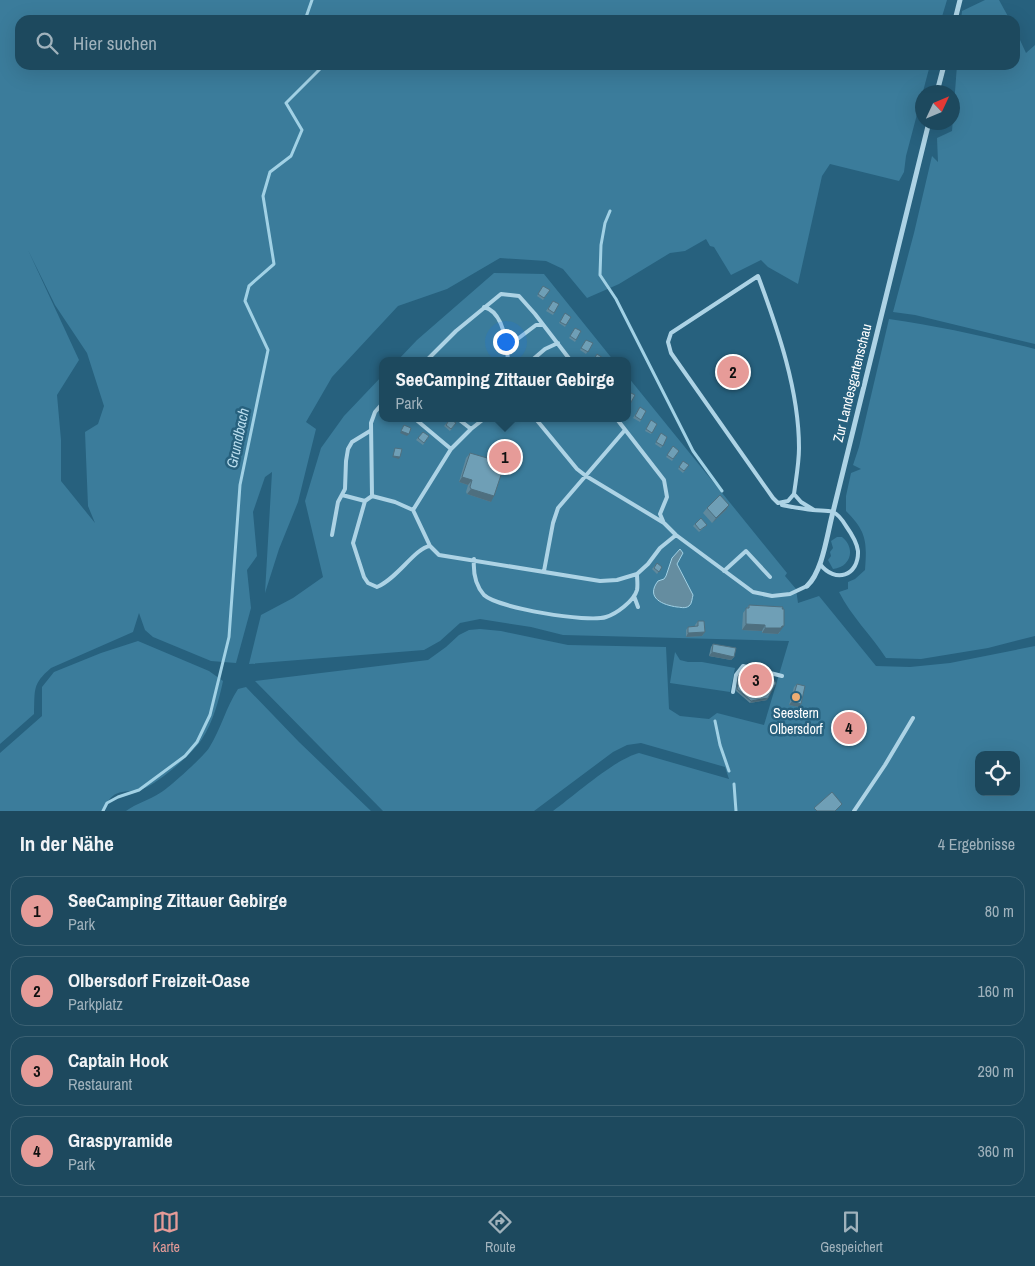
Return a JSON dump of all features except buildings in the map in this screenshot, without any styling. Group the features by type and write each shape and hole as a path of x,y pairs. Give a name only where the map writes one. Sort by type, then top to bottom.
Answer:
{"street":[{"path":"956,15 960,0"},
{"path":"939,85 943,70"},
{"name":"Zur Landesgartenschau","path":"807,586 814,580 820,564 928,130"}],"lane":[{"path":"794,494 784,502 778,503 773,498 671,353 668,342 670,333 758,276 777,326 796,406 799,449 794,494 801,502 815,510"},
{"path":"430,357 456,331 501,294 519,296 568,357"},
{"path":"484,307 489,308 499,320 507,346 508,357"},
{"path":"507,346 536,325 544,325"},
{"path":"535,357 544,349 558,343"},
{"path":"372,496 370,423 379,407"},
{"path":"419,422 451,449"},
{"path":"462,422 471,429"},
{"path":"413,510 451,449 479,422"},
{"path":"538,422 586,476 664,522"},
{"path":"619,422 664,480 667,498 660,514 664,522 676,535 753,592 772,596 790,594 807,586"},
{"path":"544,571 558,508 625,430"},
{"path":"332,536 338,502 344,489 348,449 352,442 370,431"},
{"path":"342,495 365,501"},
{"path":"372,496 365,501 353,542 364,577 368,583 377,586 384,584 395,576 423,547 430,546"},
{"path":"372,496 395,502 413,510 430,546 439,555 600,581 616,580 637,574 648,564 660,548 676,535"},
{"path":"782,504 833,512 841,519 851,534 858,550 857,559 851,570 840,576 831,574 820,564"},
{"path":"724,571 746,551 770,577"},
{"path":"474,560 475,580 484,594 492,601 526,610 581,618 606,618 618,611 634,596 637,590 637,574"},
{"path":"634,596 638,607"},
{"path":"733,692 736,675 743,666 782,676"},
{"path":"854,811 885,765 913,718"}],"shaded area":[{"path":"0,0 947,0 942,15 15,15 15,70 929,70 925,85 915,85 915,122 904,172 899,181 830,164 822,176 798,284 768,267 761,260 731,275 714,247 710,246 706,239 685,251 670,253 619,284 587,298 563,269 546,261 500,258 447,289 398,306 332,377 306,422 316,429 298,502 279,549 265,593 272,472 265,477 253,512 257,556 247,570 251,608 236,663 211,661 153,637 145,630 139,613 133,632 51,668 40,679 34,699 34,714 0,744","holes":["28,250 55,305 87,353 104,406 98,424 85,432 88,506 95,523 61,481 61,440 57,395 79,360"]},
{"path":"985,0 999,0 1007,15 962,15 962,11"},
{"path":"1020,40 1026,53 1035,45 1035,344 915,315 893,312 932,156 938,162 937,138 952,130 960,130 960,85 955,85 957,70 1020,70"},
{"path":"494,273 544,274 611,357 401,357 417,340"},
{"path":"889,319 963,332 1035,349 1035,636 988,648 921,659 886,658 849,609 839,592 848,589 848,582 855,579 865,570 866,552 864,538 858,525 846,511 846,496 851,473 861,469 853,465 859,447"},
{"path":"379,379 379,422 631,422 631,381 787,573 785,576 796,589 798,603 819,596 876,666 910,667 950,663 1035,646 1035,811 553,811 595,778 619,762 639,753 729,779 725,767 641,743 627,745 613,752 534,811 383,811 255,681 428,660 459,635 469,630 480,629 501,631 568,645 666,647 669,709 680,716 709,719 717,713 764,725 789,641 563,635 531,627 480,619 460,623 440,641 424,650 249,664 261,615 293,598 323,577 305,501 321,448 344,416"},
{"path":"837,537 842,537 846,541 850,551 844,565 833,569 828,560 833,548 831,541"},
{"path":"680,549 683,553 677,564 693,595 690,605 684,608 657,600 654,592 658,581 664,579 672,558"},
{"path":"138,641 209,671 223,681 212,718 202,739 177,766 161,778 147,787 117,793 107,802 103,811 0,811 0,753 42,716 42,687 54,672 101,653"},
{"path":"675,652 680,660 735,668 730,692 670,683"},
{"path":"246,687 299,742 371,811 126,811 164,790 200,758 213,741 238,689"}],"waterway":[{"name":"Grundbach","path":"307,15 312,0"},
{"name":"Grundbach","path":"103,811 107,803 139,790 185,756 197,742 210,715 229,637 240,485 268,350 245,301 249,286 274,264 263,196 270,172 291,156 302,130 286,103 319,70"},
{"path":"610,211 605,223 601,245 600,275 616,299 693,451 722,491"},
{"path":"715,721 720,745 729,771"},
{"path":"734,784 736,811"}],"place":[{"name":"Olbersdorf Freizeit-Oase","path":"733,372"},
{"name":"SeeCamping Zittauer Gebirge","path":"505,457"},
{"name":"Captain Hook","path":"756,680"},
{"name":"Seestern Olbersdorf","path":"796,697"},
{"name":"Graspyramide","path":"849,728"}]}
